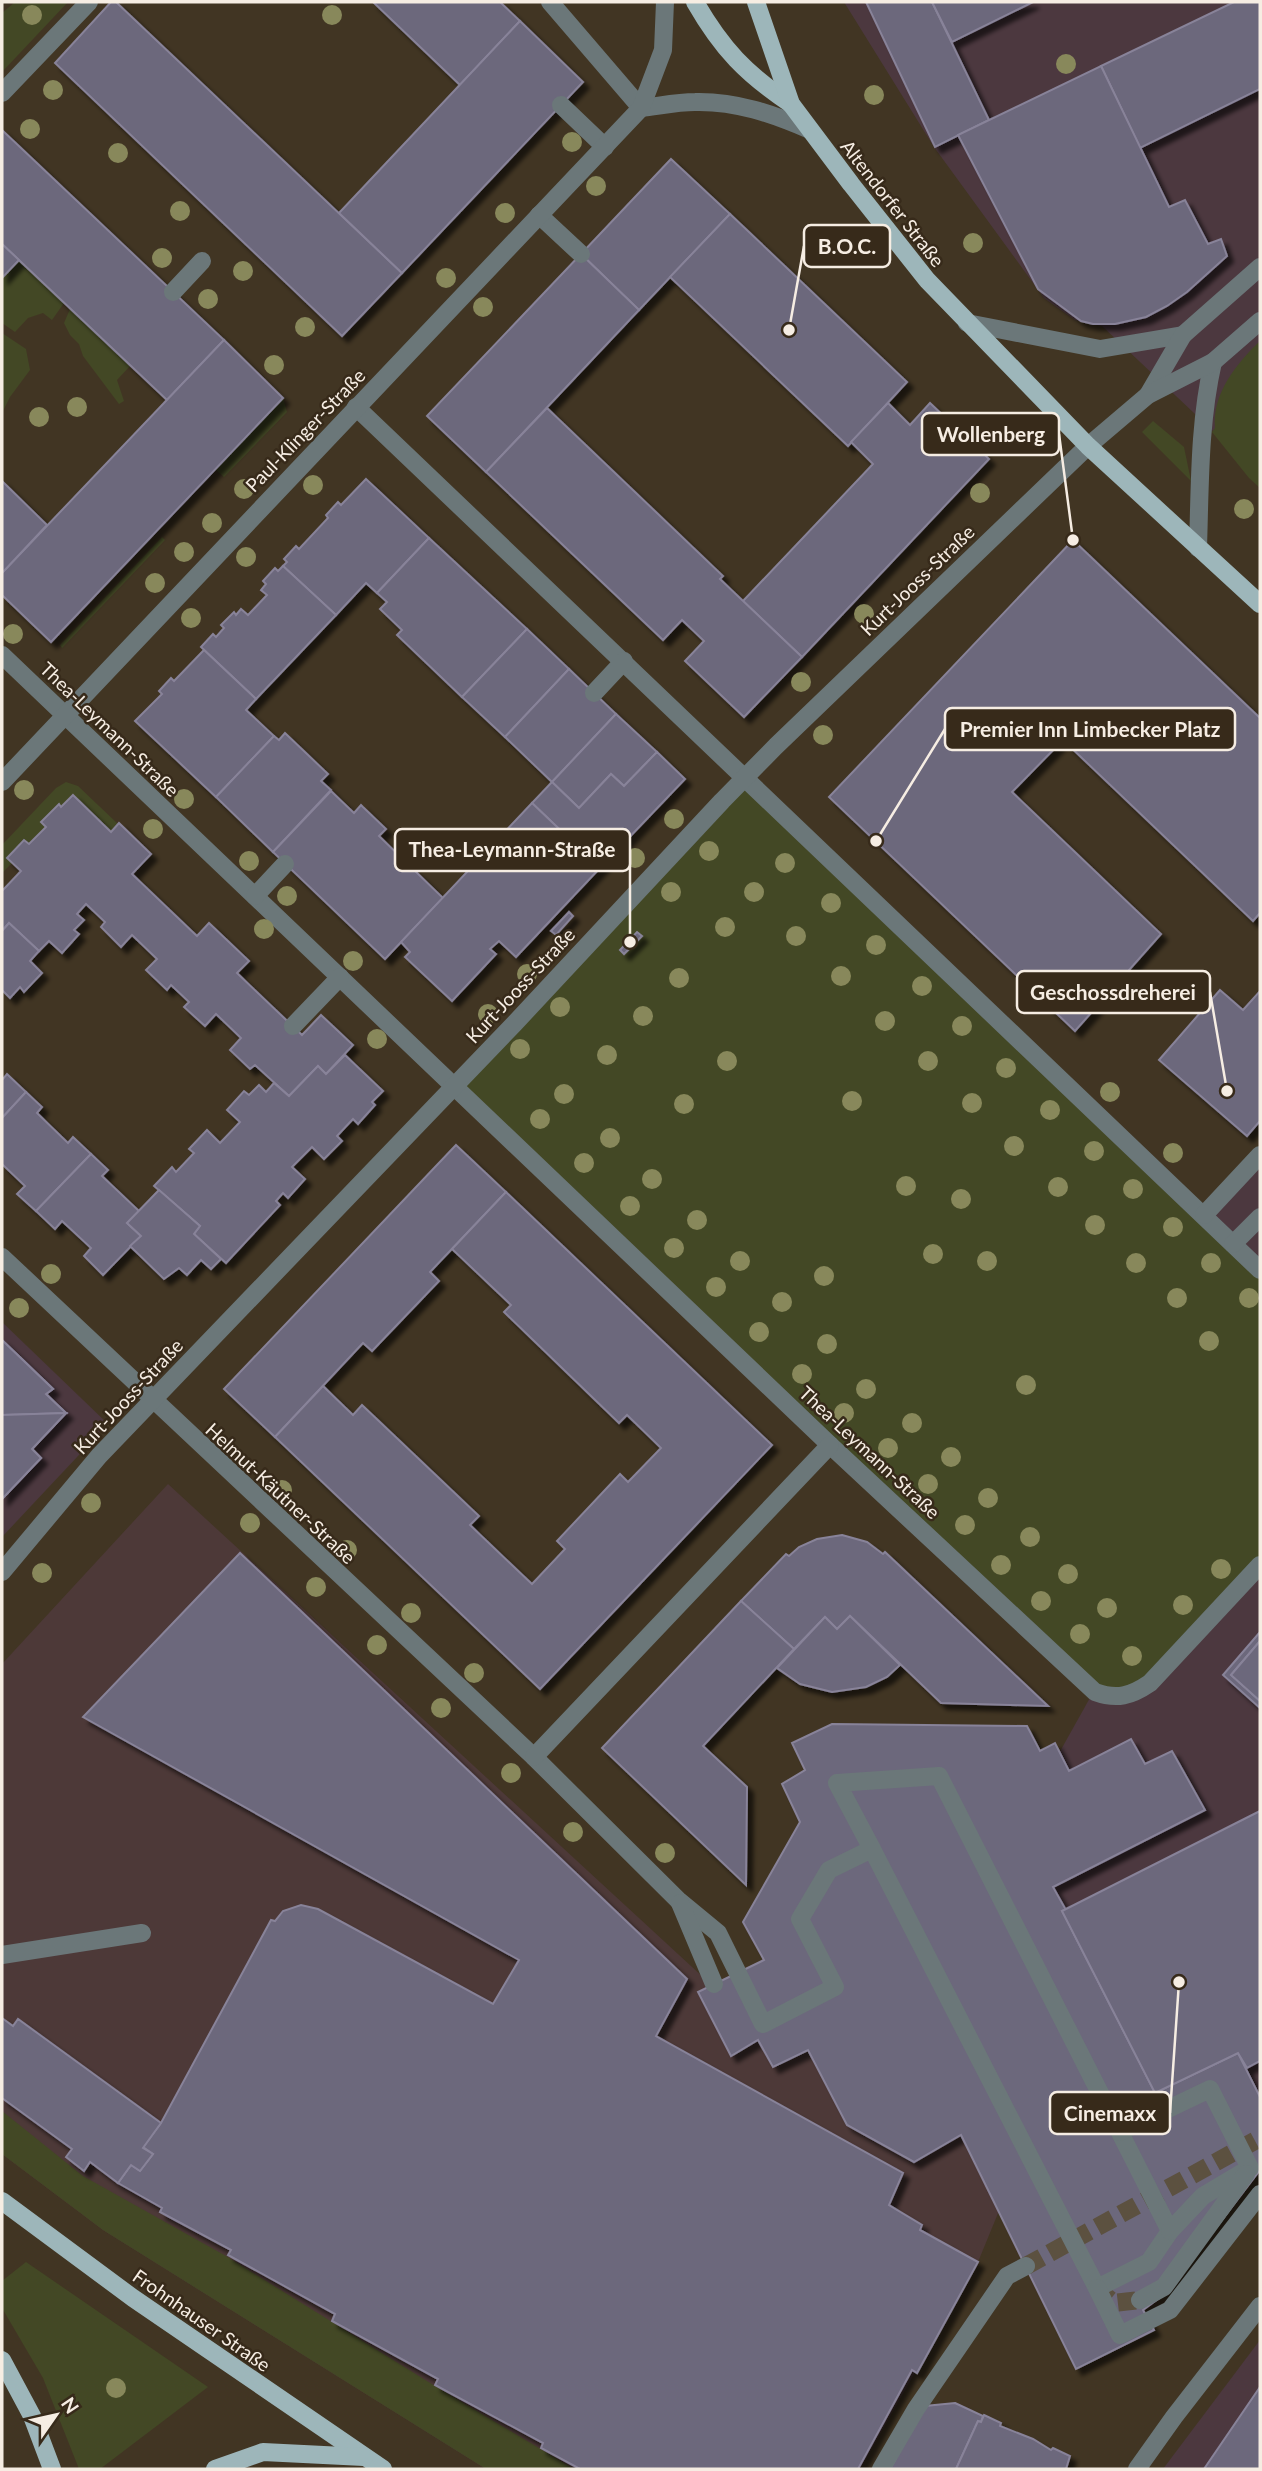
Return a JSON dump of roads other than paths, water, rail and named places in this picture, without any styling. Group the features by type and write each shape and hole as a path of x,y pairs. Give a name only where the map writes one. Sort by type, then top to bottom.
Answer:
{"main road":[{"name":"Altendorfer Straße","path":"695,2 719,40 740,65 764,86 791,104"},
{"name":"Altendorfer Straße","path":"756,2 791,104 927,280 1088,446 1260,604"},
{"name":"Frohnhauser Straße","path":"2,2201 133,2298 383,2469"},
{"path":"2,2360 32,2416 52,2469"},
{"path":"215,2469 263,2452 364,2457"}],"street":[{"path":"2,93 89,2"},
{"path":"550,2 641,108 695,102 738,105 774,114 810,131"},
{"name":"Paul-Klinger-Straße","path":"2,782 63,714 641,108 663,50 665,2"},
{"path":"561,105 605,146"},
{"path":"539,215 581,254"},
{"path":"173,292 202,261"},
{"path":"1148,396 1183,335 1260,267"},
{"path":"1088,446 1148,396 1213,362 1260,321"},
{"path":"967,323 1100,349 1183,335"},
{"path":"1198,548 1204,404 1213,362"},
{"path":"356,407 1260,1270"},
{"name":"Kurt-Jooss-Straße","path":"2,1572 59,1501 153,1400 744,778 1088,446"},
{"name":"Thea-Leymann-Straße","path":"2,655 830,1446 968,1572 1080,1681 1095,1692 1109,1697 1121,1697 1137,1692 1150,1682 1260,1565"},
{"path":"594,693 624,661"},
{"path":"255,896 285,864"},
{"path":"293,1027 340,977"},
{"path":"1204,1215 1260,1155"},
{"path":"1233,1244 1260,1217"},
{"name":"Helmut-Käutner-Straße","path":"2,1257 534,1757 678,1900 718,1933 763,2024 835,1987 800,1919 829,1870 872,1849"},
{"path":"534,1757 830,1446"},
{"path":"1170,2231 939,1776 837,1783 1121,2335 1170,2310 1260,2194"},
{"path":"678,1900 714,1984"},
{"path":"2,1955 142,1933"},
{"path":"1120,2132 1210,2089 1250,2168"},
{"path":"1097,2288 1149,2262 1170,2231 1203,2196 1250,2168"},
{"path":"1140,2300 1164,2287 1250,2168"},
{"path":"881,2469 916,2409 1007,2276 1026,2266"},
{"path":"1137,2469 1260,2305"}],"tunnel":[{"path":"1026,2266 1260,2138"},
{"path":"1099,2286 1103,2294 1114,2303 1140,2300"}],"place":[{"name":"B.O.C.","path":"789,330"},
{"name":"Wollenberg","path":"1073,540"},
{"name":"Premier Inn Limbecker Platz","path":"876,841"},
{"name":"Thea-Leymann-Straße","path":"630,942"},
{"name":"Geschossdreherei","path":"1227,1091"},
{"name":"Cinemaxx","path":"1179,1982"}]}
